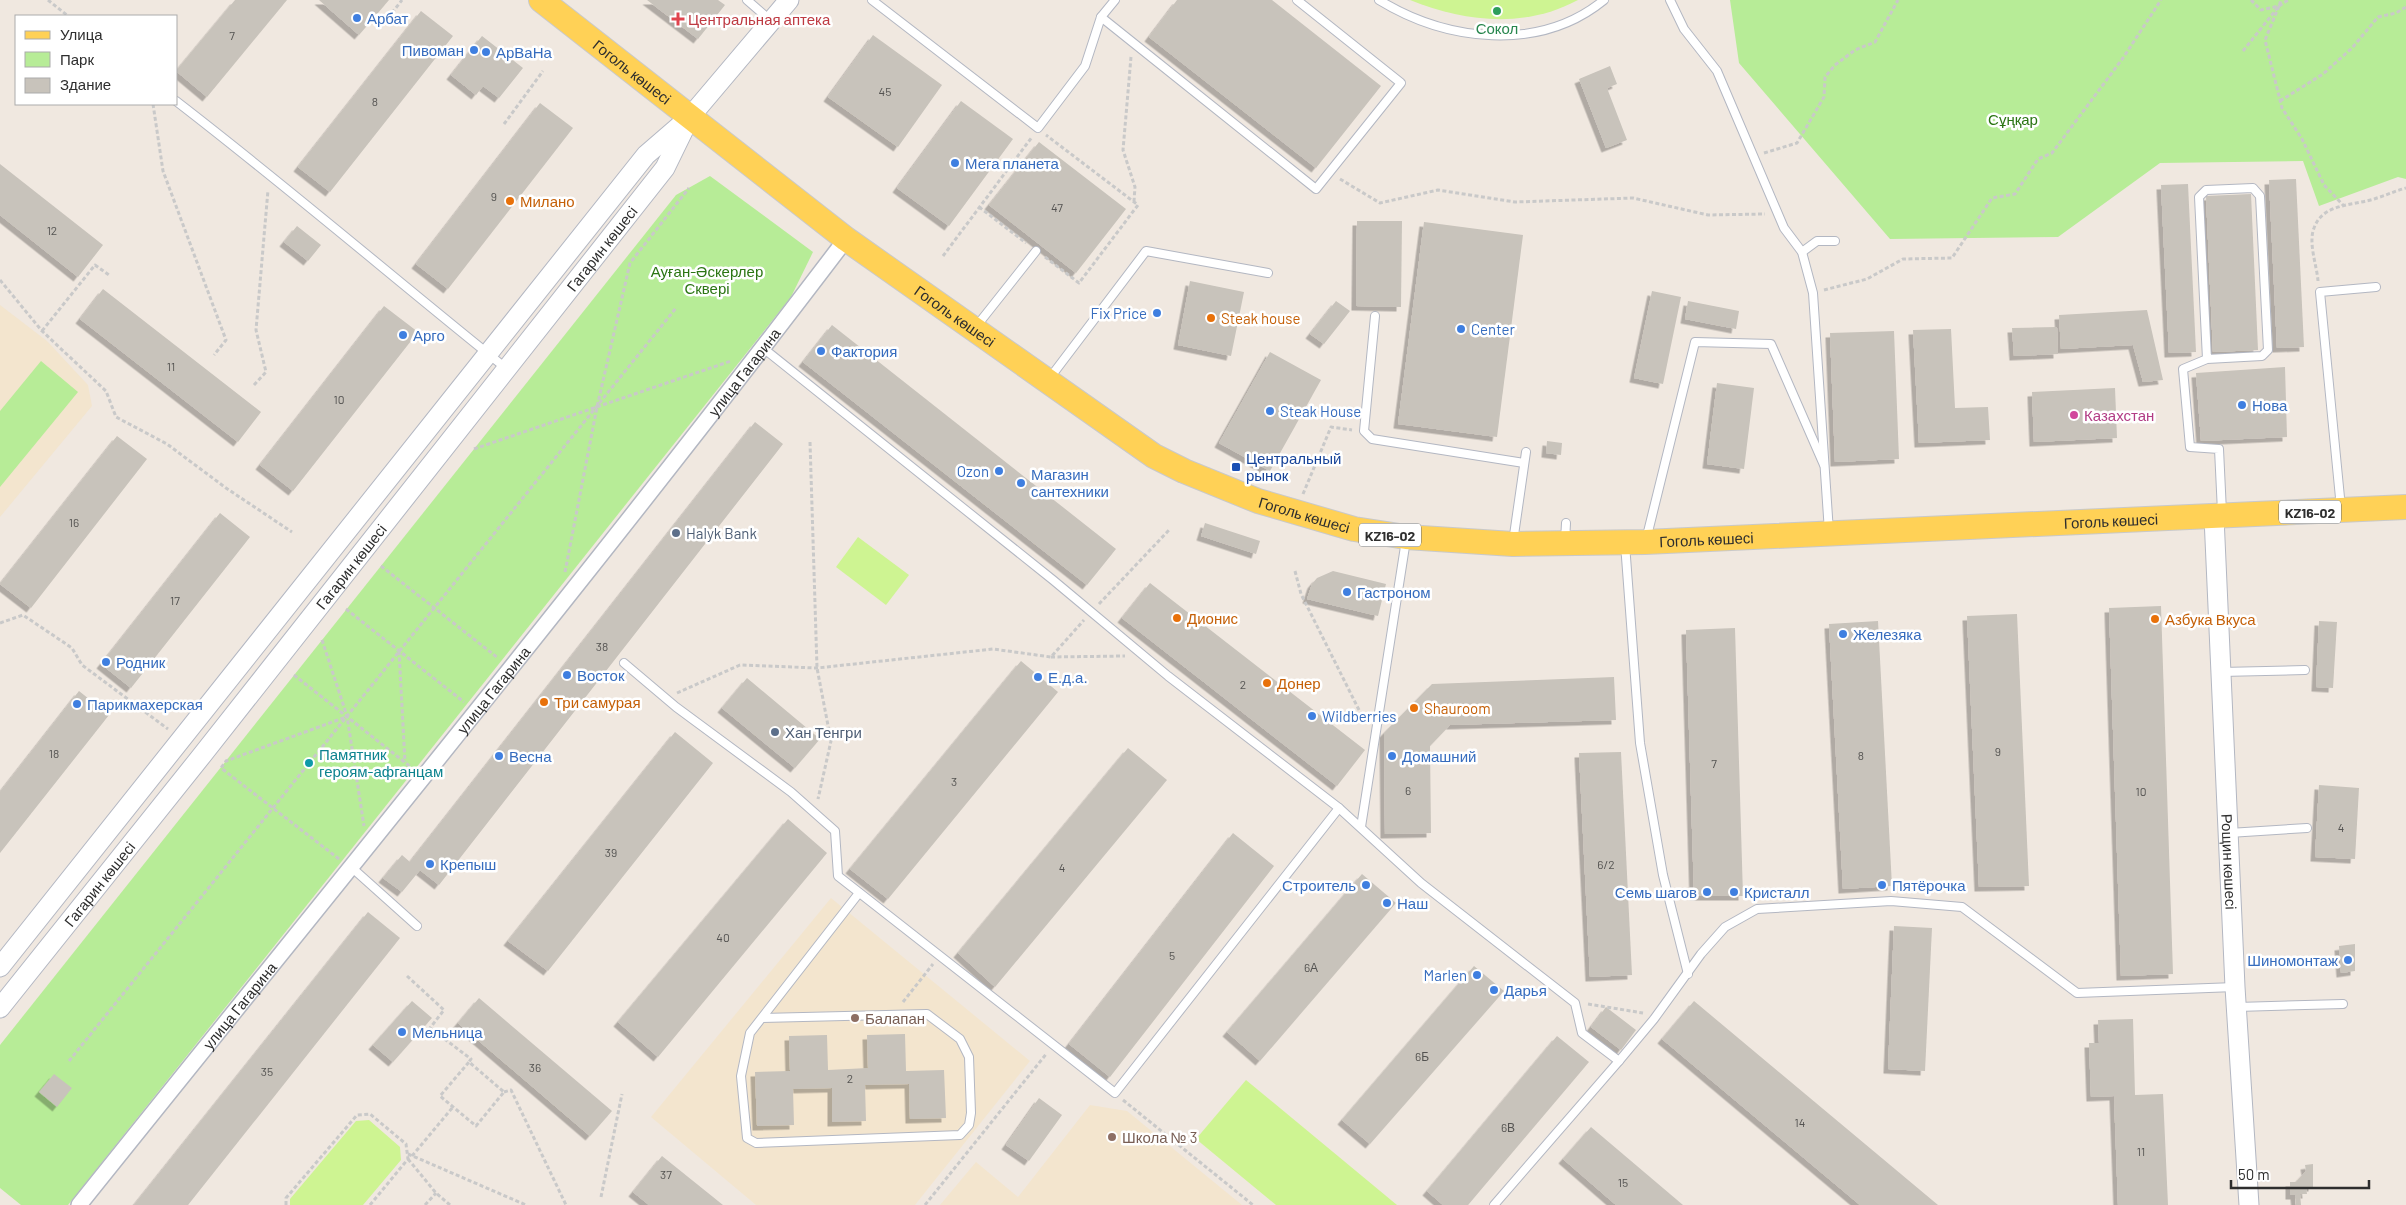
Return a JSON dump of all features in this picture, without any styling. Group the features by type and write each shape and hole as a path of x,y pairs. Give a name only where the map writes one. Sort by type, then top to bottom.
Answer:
{"main road":[{"name":"Гоголь көшесі","path":"541,0 846,239 1154,456 1184,471 1258,501 1302,515 1354,529 1406,538 1513,544 1565,533 1635,542 2406,507"}],"street":[{"name":"Гагарин көшесі","path":"0,968 646,155 690,118 789,0"},
{"name":"Гагарин көшесі","path":"0,1008 203,754 665,168 690,118"},
{"name":"улица Гагарина","path":"79,1205 346,864 552,618 846,239"},
{"name":"Рощин көшесі","path":"2218,517 2221,672 2228,834 2249,1205"}],"lane":[{"path":"747,0 771,21"},
{"path":"872,0 1038,128 1086,66 1101,17 1115,0"},
{"path":"1101,17 1316,189 1401,82 1297,0"},
{"path":"1379,0 1404,15 1438,27 1476,35 1519,35 1557,28 1593,10 1604,0"},
{"path":"1670,0 1684,29 1717,71 1784,228 1802,252 1813,293 1830,534"},
{"path":"178,103 270,173 455,328 507,369"},
{"path":"2207,359 2199,197 2206,190 2252,188 2260,196 2268,350 2262,356 2207,359 2183,369 2190,447 2219,449 2218,517"},
{"path":"1802,252 1817,241 1835,241"},
{"path":"974,330 1036,251"},
{"path":"1048,381 1146,251 1268,273"},
{"path":"2341,510 2320,292 2376,287"},
{"path":"1375,316 1364,431 1372,440 1524,464"},
{"path":"1688,974 1663,875 1640,743 1635,542 1695,342 1771,344 1826,469"},
{"path":"763,348 1143,655 1339,808 1421,883 1575,1003 1582,1033 1619,1062"},
{"path":"1513,544 1526,452"},
{"path":"1361,827 1376,744 1406,538"},
{"path":"624,663 665,698 791,792 835,831 838,876 1115,1093 1339,808"},
{"path":"2221,672 2305,670"},
{"path":"2228,834 2307,828"},
{"path":"346,864 417,926"},
{"path":"762,1018 927,1014 960,1039 969,1057 971,1113 969,1125 960,1134 756,1143 747,1138 741,1076 750,1032 860,893"},
{"path":"1494,1205 1619,1062 1654,1019 1701,954 1725,927 1757,909 1891,901 1962,907 2077,993 2236,987"},
{"path":"2237,1007 2343,1004"}],"path":[{"path":"48,0 67,15"},
{"path":"388,18 402,0"},
{"path":"1754,156 1798,143 1824,97 1825,77 1835,65 1855,50 1875,42 1898,0"},
{"path":"1813,293 1868,280 1903,259 1952,258 1992,198 2015,194 2038,159 2052,154 2123,58 2161,0"},
{"path":"2251,0 2261,10 2279,6"},
{"path":"2281,0 2265,40 2282,108 2302,139 2324,185 2343,205"},
{"path":"2243,51 2279,6 2288,0"},
{"path":"2280,101 2323,74 2352,48 2378,17 2396,13 2406,7"},
{"path":"1133,42 1123,150 1135,187 1134,201"},
{"path":"504,124 543,71"},
{"path":"153,105 163,171 226,340 214,355"},
{"path":"943,256 979,207 1038,128 1138,205 1079,283 979,207"},
{"path":"1329,172 1380,204 1438,190 1515,202 1633,198 1708,215 1778,213"},
{"path":"254,385 266,372 256,330 270,173"},
{"path":"564,576 596,407 630,263 689,188"},
{"path":"2320,292 2312,237 2314,227 2327,212 2343,205 2376,198 2406,188"},
{"path":"42,331 95,265 108,275"},
{"path":"0,280 42,331 106,391 116,417 167,444 226,488 292,532"},
{"path":"69,1061 676,308"},
{"path":"474,449 735,360"},
{"path":"1301,502 1331,427 1364,431"},
{"path":"810,442 817,668 831,741 815,813"},
{"path":"1051,657 1169,530"},
{"path":"381,566 502,661"},
{"path":"1295,571 1300,594 1376,744"},
{"path":"346,609 467,704"},
{"path":"0,623 23,615 72,648 82,665 170,731"},
{"path":"322,640 347,716 365,832"},
{"path":"665,698 740,664 817,668 993,648 1051,657 1143,655"},
{"path":"399,651 405,762"},
{"path":"294,675 415,770"},
{"path":"346,864 221,768 226,761 347,716"},
{"path":"893,1015 940,956"},
{"path":"407,976 444,1010 430,1028 471,1058 470,1062 504,1092"},
{"path":"1575,1003 1642,1012 1654,1019"},
{"path":"925,1205 1053,1046"},
{"path":"470,1062 440,1096 476,1126 504,1092 511,1090 566,1205"},
{"path":"1115,1093 1253,1205"},
{"path":"602,1197 622,1094"},
{"path":"370,1205 408,1159 409,1155 453,1107"},
{"path":"286,1205 286,1198 356,1116 370,1114 406,1144 409,1155"},
{"path":"409,1155 526,1205"},
{"path":"408,1159 436,1193 450,1205"},
{"path":"426,1205 436,1193"}],"shaded area":[{"path":"0,305 47,341 88,385 92,406 0,517"},
{"name":"Балапан","path":"831,898 1030,1061 915,1205 756,1205 651,1117"},
{"name":"Школа № 3","path":"1090,1105 1127,1111 1242,1205 940,1205 976,1162 1018,1197"}],"green space":[{"name":"Сокол","path":"1410,0 1578,0 1558,9 1537,15 1516,19 1494,19 1452,13"},
{"name":"Сұңқар","path":"1730,0 2406,0 2406,179 2398,177 2319,206 2303,161 2160,163 2058,237 1890,239 1739,63"},
{"name":"Ауған-Әскерлер Сквері","path":"710,176 813,252 791,297 68,1205 21,1205 0,1188 0,1045 676,195"},
{"path":"41,361 78,392 0,487 0,411"},
{"path":"858,537 909,575 886,605 836,567"},
{"path":"1246,1080 1397,1205 1276,1205 1196,1139"},
{"path":"369,1120 400,1147 401,1160 363,1205 290,1205 290,1199 356,1121"}],"building":[{"path":"235,0 287,0 207,97 178,73 178,69"},
{"name":"Арбат","path":"319,0 389,0 359,35"},
{"path":"647,0 718,0 725,5 698,39"},
{"path":"1177,0 1272,0 1381,86 1316,168 1149,37"},
{"path":"421,11 453,36 330,192 298,167"},
{"path":"873,35 942,85 898,147 828,97"},
{"name":"АрВаНа","path":"482,36 523,68 499,98 483,86 476,95 451,75"},
{"path":"1610,66 1617,84 1607,88 1627,140 1606,148 1579,79"},
{"name":"Мега планета","path":"961,101 1013,139 949,226 897,188"},
{"path":"540,103 573,128 448,289 416,264"},
{"path":"1039,142 1126,209 1076,273 989,205"},
{"path":"0,164 103,245 78,277 0,215"},
{"path":"2296,179 2304,347 2277,348 2269,180"},
{"path":"2188,184 2196,352 2169,353 2161,185"},
{"path":"2251,194 2258,350 2213,352 2206,196"},
{"path":"1357,221 1402,221 1401,307 1356,306"},
{"name":"Center","path":"1424,222 1523,235 1497,437 1398,424"},
{"path":"297,226 321,245 308,261 284,242"},
{"name":"Steak house","path":"1190,281 1244,292 1231,356 1178,345"},
{"path":"103,289 261,412 238,442 80,319"},
{"path":"1652,291 1681,297 1663,384 1634,378"},
{"path":"1336,301 1350,311 1324,344 1310,334"},
{"path":"1688,301 1739,311 1736,329 1685,319"},
{"path":"384,306 418,332 293,491 260,465"},
{"path":"2147,310 2163,380 2143,382 2133,345 2061,349 2059,315"},
{"path":"832,325 1116,549 1087,585 803,362"},
{"path":"2057,327 2058,354 2014,356 2012,328"},
{"path":"1951,329 1955,408 1988,407 1990,440 1919,443 1913,330"},
{"path":"1894,331 1899,459 1835,462 1830,333"},
{"name":"Steak House","path":"1270,352 1321,380 1270,471 1219,443"},
{"name":"Нова","path":"2285,367 2287,437 2201,441 2196,373"},
{"path":"1717,383 1754,388 1744,469 1707,464"},
{"name":"Казахстан","path":"2115,388 2117,438 2034,442 2032,392"},
{"path":"755,422 783,444 439,885 420,870 402,892 383,878 402,855 410,862"},
{"path":"117,436 147,459 31,608 0,584"},
{"path":"1547,441 1562,443 1561,455 1546,453"},
{"path":"220,513 250,537 131,688 101,664"},
{"path":"1205,523 1260,541 1256,554 1201,536"},
{"name":"Гастроном","path":"1333,571 1386,584 1378,616 1307,599 1312,584 1317,578"},
{"path":"1150,583 1365,750 1337,786 1122,618"},
{"path":"2161,606 2173,974 2121,976 2109,608"},
{"path":"2017,614 2029,886 1979,887 1967,616"},
{"path":"1878,621 1892,886 1843,889 1829,624"},
{"path":"2319,621 2337,622 2333,688 2316,687"},
{"path":"1735,628 1743,896 1694,896 1686,630"},
{"path":"1021,661 1058,692 888,899 850,869"},
{"path":"1614,677 1616,720 1450,725 1430,746 1431,833 1385,834 1384,733 1432,684"},
{"path":"747,678 820,739 795,768 722,708"},
{"path":"79,691 109,715 0,853 0,792"},
{"path":"675,732 713,763 548,971 508,941"},
{"path":"1128,748 1167,780 995,987 958,953"},
{"path":"1621,752 1632,975 1590,977 1579,753"},
{"path":"2319,785 2359,788 2355,859 2315,857"},
{"path":"788,819 827,853 658,1057 618,1022"},
{"path":"1233,833 1274,866 1110,1077 1069,1044"},
{"path":"1362,874 1396,903 1260,1061 1227,1032"},
{"path":"368,912 400,938 188,1205 134,1205"},
{"path":"1894,926 1932,928 1925,1071 1888,1069"},
{"name":"Шиномонтаж","path":"2355,944 2355,971 2341,973 2339,946"},
{"path":"1474,966 1504,991 1370,1144 1342,1120"},
{"path":"479,998 612,1111 590,1136 458,1023"},
{"name":"Мельница","path":"412,1001 432,1018 393,1062 373,1045"},
{"path":"1694,1001 1938,1205 1860,1205 1662,1039"},
{"path":"1606,1007 1636,1030 1621,1050 1591,1027"},
{"path":"2133,1019 2135,1095 2163,1094 2168,1205 2118,1205 2114,1096 2091,1097 2089,1043 2099,1043 2098,1020"},
{"path":"905,1034 906,1071 944,1070 946,1118 910,1119 909,1084 865,1085 866,1121 832,1122 832,1088 793,1089 794,1125 757,1126 755,1072 790,1071 789,1036 827,1035 828,1070 868,1068 867,1035"},
{"path":"1557,1036 1589,1062 1468,1205 1443,1205 1427,1191"},
{"path":"54,1074 72,1088 57,1107 39,1092"},
{"path":"1039,1098 1062,1115 1029,1161 1006,1145"},
{"path":"1591,1127 1683,1205 1616,1205 1563,1159"},
{"path":"662,1156 723,1205 649,1205 633,1192"},
{"path":"2313,1164 2313,1187 2306,1187 2307,1194 2300,1194 2301,1205 2296,1205 2295,1195 2290,1195 2290,1182 2296,1182 2306,1171 2305,1165"}],"place":[{"name":"Сокол","path":"1497,11"},
{"name":"Арбат","path":"357,18"},
{"name":"Центральная аптека","path":"678,19"},
{"name":"Пивоман","path":"474,50"},
{"name":"АрВаНа","path":"486,52"},
{"name":"Мега планета","path":"955,163"},
{"name":"Милано","path":"510,201"},
{"name":"Fix Price","path":"1157,313"},
{"name":"Steak house","path":"1211,318"},
{"name":"Center","path":"1461,329"},
{"name":"Арго","path":"403,335"},
{"name":"Фактория","path":"821,351"},
{"name":"Нова","path":"2242,405"},
{"name":"Steak House","path":"1270,411"},
{"name":"Казахстан","path":"2074,415"},
{"name":"Центральный рынок","path":"1236,467"},
{"name":"Ozon","path":"999,471"},
{"name":"Магазин сантехники","path":"1021,483"},
{"name":"Halyk Bank","path":"676,533"},
{"name":"Гастроном","path":"1347,592"},
{"name":"Дионис","path":"1177,618"},
{"name":"Азбука Вкуса","path":"2155,619"},
{"name":"Железяка","path":"1843,634"},
{"name":"Родник","path":"106,662"},
{"name":"Восток","path":"567,675"},
{"name":"Е.д.а.","path":"1038,677"},
{"name":"Донер","path":"1267,683"},
{"name":"Три самурая","path":"544,702"},
{"name":"Парикмахерская","path":"77,704"},
{"name":"Shauroom","path":"1414,708"},
{"name":"Wildberries","path":"1312,716"},
{"name":"Хан Тенгри","path":"775,732"},
{"name":"Весна","path":"499,756"},
{"name":"Домашний","path":"1392,756"},
{"name":"Памятник героям-афганцам","path":"309,763"},
{"name":"Крепыш","path":"430,864"},
{"name":"Строитель","path":"1366,885"},
{"name":"Пятёрочка","path":"1882,885"},
{"name":"Семь шагов","path":"1707,892"},
{"name":"Кристалл","path":"1734,892"},
{"name":"Наш","path":"1387,903"},
{"name":"Шиномонтаж","path":"2348,960"},
{"name":"Marlen","path":"1477,975"},
{"name":"Дарья","path":"1494,990"},
{"name":"Балапан","path":"855,1018"},
{"name":"Мельница","path":"402,1032"},
{"name":"Школа № 3","path":"1112,1137"}]}
